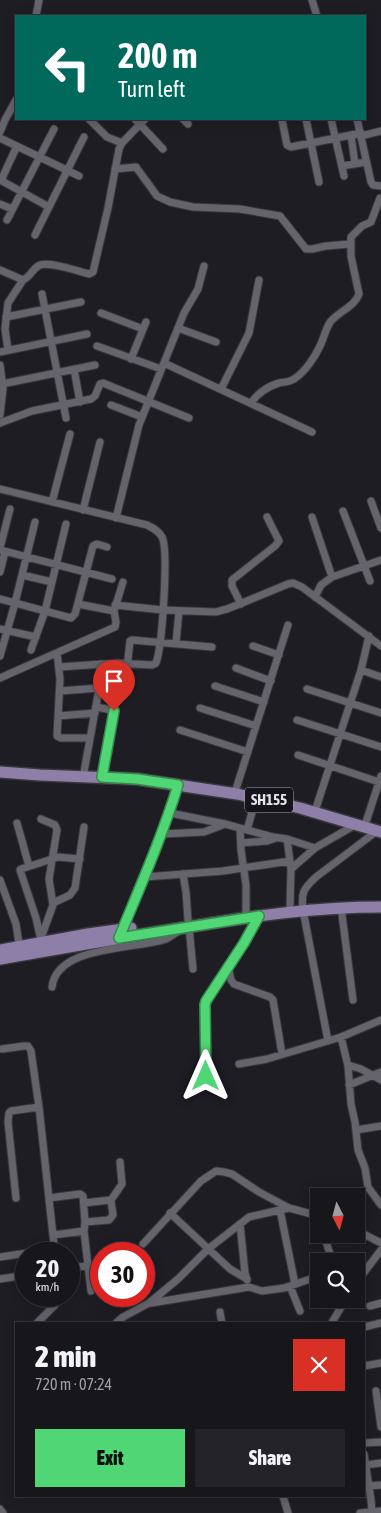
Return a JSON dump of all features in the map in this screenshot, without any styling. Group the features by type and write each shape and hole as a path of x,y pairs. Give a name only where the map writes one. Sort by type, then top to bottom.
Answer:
{"main road":[{"name":"SH155","path":"0,767 84,772 102,775"},
{"name":"SH155","path":"0,772 40,775 137,777 256,798 361,824"},
{"name":"SH155","path":"155,780 236,789 292,800 380,830"},
{"path":"43,945 90,943 162,924 187,925 259,916 332,901 381,900"},
{"path":"0,959 20,951 88,934 147,933 246,912 290,906 303,908 381,907"},
{"path":"0,950 20,951"}],"street":[{"path":"36,15 39,0"},
{"path":"312,0 316,15"},
{"path":"0,132 15,102"},
{"path":"90,120 107,137 122,143"},
{"path":"87,334 4,351 9,299 36,268 45,264 89,274 93,272 119,148 140,120 164,149"},
{"path":"282,120 286,141 289,146 294,147 381,131"},
{"path":"306,120 320,182"},
{"path":"331,120 344,176"},
{"path":"251,403 268,388 278,383 295,379 318,351 331,321 356,300 359,294 351,256 350,244 352,234 362,226 370,223 380,199 378,186 371,182 357,120"},
{"path":"7,220 54,129"},
{"path":"351,135 356,164"},
{"path":"35,235 84,137"},
{"path":"0,138 79,176"},
{"path":"17,146 2,179 3,182 49,206"},
{"path":"342,166 366,162"},
{"path":"115,168 136,167 157,196 170,202 193,207 240,209 280,216 306,249 350,244"},
{"path":"0,204 12,209"},
{"path":"116,518 129,461 142,417 186,309 198,289 204,266"},
{"path":"0,270 24,280"},
{"path":"222,389 249,333 259,280"},
{"path":"42,294 66,418"},
{"path":"6,317 81,302"},
{"path":"101,313 143,330"},
{"path":"132,358 146,322"},
{"path":"178,328 216,342"},
{"path":"97,346 163,366 222,389 312,432"},
{"path":"2,384 95,365"},
{"path":"74,369 80,402"},
{"path":"0,370 2,384 0,415"},
{"path":"0,423 32,412 93,398 100,384 103,383 189,418"},
{"path":"111,405 142,417"},
{"path":"52,502 70,434"},
{"path":"83,510 100,442"},
{"path":"0,489 147,526 154,529 162,537 164,543 163,610 158,659 155,664 147,666 100,664 59,667"},
{"path":"371,501 381,528"},
{"path":"0,572 10,509"},
{"path":"343,511 370,581"},
{"path":"241,604 232,586 232,580 280,541 267,517"},
{"path":"312,517 332,577"},
{"path":"0,656 16,603 35,522"},
{"path":"31,650 45,611 66,524"},
{"path":"0,599 71,618 75,614 93,546 97,544 107,547"},
{"path":"2,550 112,579"},
{"path":"319,600 321,585 332,577 381,560"},
{"path":"22,575 52,582"},
{"path":"0,678 115,627 114,608 123,582"},
{"path":"78,604 114,608 216,612 293,583 302,587 381,646"},
{"path":"176,643 179,611"},
{"path":"236,789 288,626"},
{"path":"0,629 36,637"},
{"path":"316,808 361,670 369,636"},
{"path":"60,691 125,686 131,640 212,647"},
{"path":"253,646 279,655"},
{"path":"57,653 60,691 57,733 59,738 90,738"},
{"path":"84,772 99,689 100,664"},
{"path":"236,668 271,681"},
{"path":"361,670 381,677"},
{"path":"215,686 264,702"},
{"path":"307,689 381,713"},
{"path":"200,708 256,726"},
{"path":"58,716 95,710 112,710 114,712 102,775"},
{"path":"297,720 381,746"},
{"path":"180,730 248,752"},
{"path":"145,876 290,865 315,848 361,824 380,779 330,766 298,755"},
{"path":"121,934 170,814 178,785"},
{"path":"246,912 246,885 241,843 244,829 256,798"},
{"path":"170,814 225,824 315,848"},
{"path":"41,818 56,827 49,879 53,903 43,945"},
{"path":"17,823 29,866"},
{"path":"162,834 204,832 225,824"},
{"path":"53,903 72,892 75,888 84,827"},
{"path":"328,1041 302,897 307,886 380,830"},
{"path":"241,843 268,841 279,838"},
{"path":"287,839 290,865 290,906"},
{"path":"43,945 20,872 21,869 52,858 80,859"},
{"path":"183,874 193,968"},
{"path":"0,880 16,924 20,951"},
{"path":"341,907 353,1000"},
{"path":"206,1076 205,1005 259,916"},
{"path":"52,987 53,979 57,972 70,960 84,955 165,939 187,925"},
{"path":"228,966 231,980 234,984 270,997 273,1000 282,1054"},
{"path":"239,1064 341,1038 381,1020"},
{"path":"341,1038 348,1065 351,1104 358,1150 365,1168 368,1187 381,1205"},
{"path":"2,1049 24,1046 30,1048 39,1107 54,1242"},
{"path":"348,1065 361,1069 381,1080"},
{"path":"349,1085 381,1072"},
{"path":"16,1198 8,1122 9,1113 11,1111 39,1107"},
{"path":"356,1130 381,1126"},
{"path":"85,1222 110,1218 113,1215 111,1200 122,1184 120,1162"},
{"path":"145,1242 201,1181 216,1171 232,1174 259,1192 289,1208 310,1214"},
{"path":"49,1198 80,1194 83,1196 84,1231 90,1285"},
{"path":"84,1203 111,1200"},
{"path":"155,1300 208,1249 249,1216 289,1208"},
{"path":"280,1210 292,1285 300,1311"},
{"path":"170,1213 230,1269 262,1291 310,1279"},
{"path":"240,1224 248,1283"},
{"path":"53,1235 84,1231"},
{"path":"365,1235 381,1243"},
{"path":"365,1271 381,1250"},
{"path":"0,1257 15,1255"},
{"path":"80,1267 87,1266"},
{"path":"0,1275 0,1281 15,1278"},
{"path":"155,1303 248,1283"},
{"path":"370,1306 381,1303"},
{"path":"38,1322 54,1307"},
{"path":"117,1322 123,1317 144,1307"},
{"path":"332,1322 341,1308"},
{"path":"220,1312 222,1322"},
{"path":"365,1327 381,1323"},
{"path":"365,1366 381,1363"},
{"path":"376,1391 381,1427"},
{"path":"365,1443 381,1442"},
{"path":"372,1512 365,1465 381,1463"},
{"path":"368,1486 381,1486"},
{"path":"282,1497 288,1513"},
{"path":"0,1509 3,1513"},
{"path":"360,1513 381,1511"}],"route":[{"path":"114,711 102,777 137,779 178,785 170,814 119,938 259,916 244,943 206,1001 206,1076"}]}
